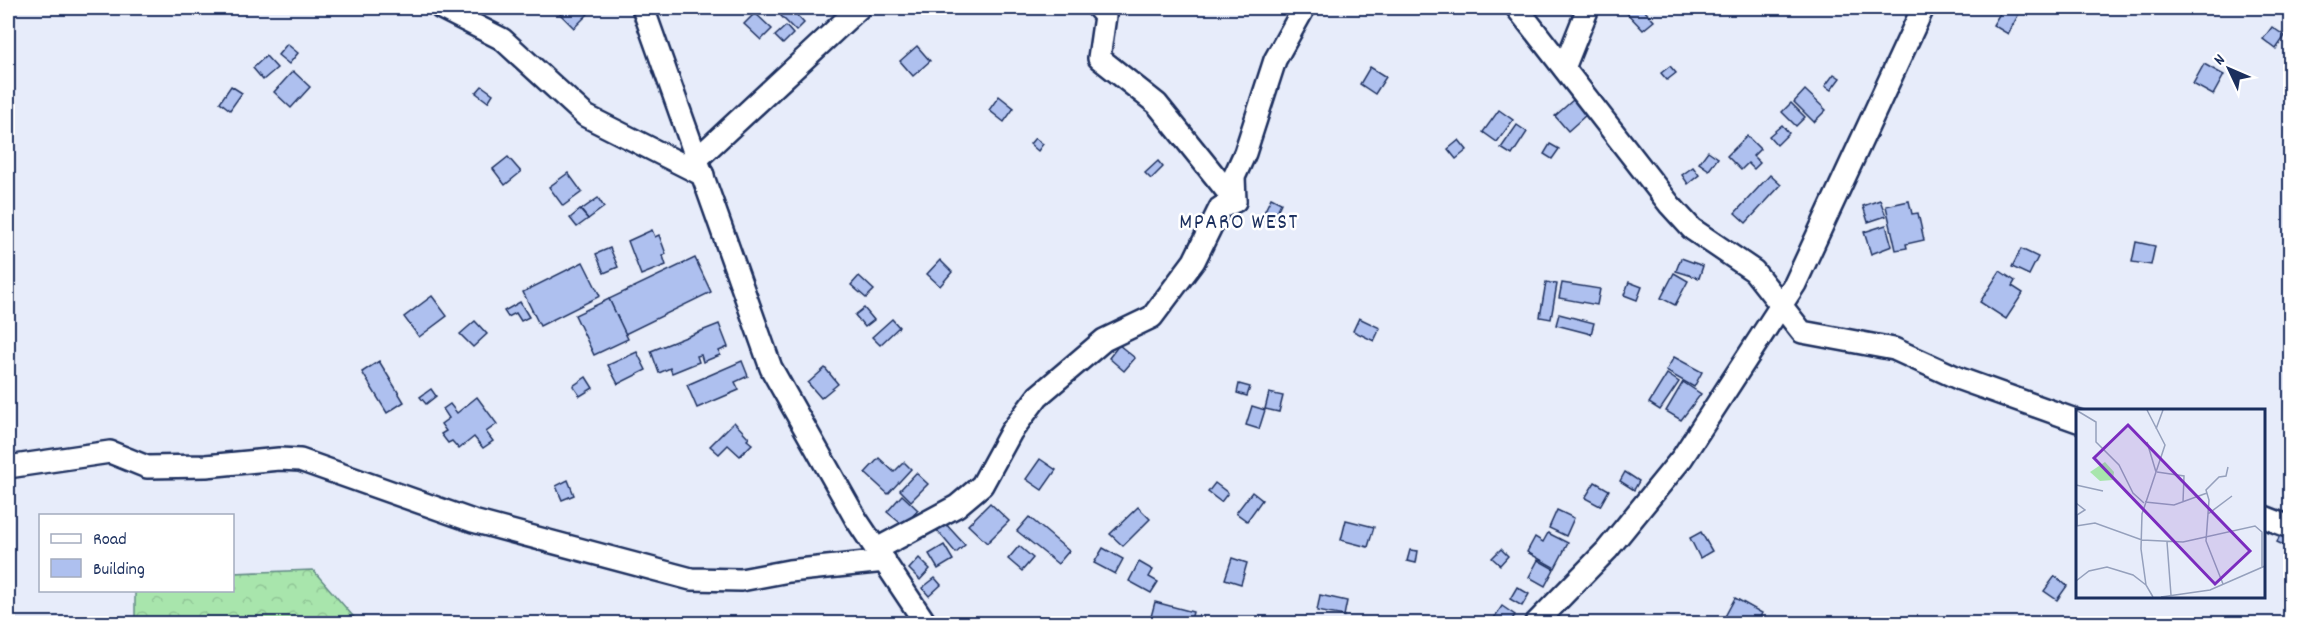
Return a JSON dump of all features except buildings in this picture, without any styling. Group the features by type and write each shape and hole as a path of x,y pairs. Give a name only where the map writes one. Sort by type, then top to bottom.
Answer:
{"street":[{"path":"441,8 502,39 586,117 700,166"},
{"path":"642,8 771,368 856,519 926,624"},
{"path":"700,166 859,8"},
{"path":"1098,8 1106,16 1099,58 1157,104 1235,201"},
{"path":"1235,201 1234,177 1245,153 1275,60 1304,8"},
{"path":"1517,8 1670,205 1692,229 1754,271 1802,332 1894,349 1960,379 2076,419"},
{"path":"1564,68 1588,8"},
{"path":"1535,624 1607,550 1682,458 1795,284 1923,8"},
{"path":"8,467 111,452 147,467 206,466 289,459 473,521 691,579 741,580 881,555 957,506 982,484 1011,432 1038,396 1104,340 1152,317 1194,261 1220,208 1235,201"},
{"path":"2265,517 2290,527"}],"green space":[{"path":"313,570 359,623 135,623 135,592 234,592 234,573"}],"district":[{"name":"MPARO WEST","path":"1239,223"}]}
